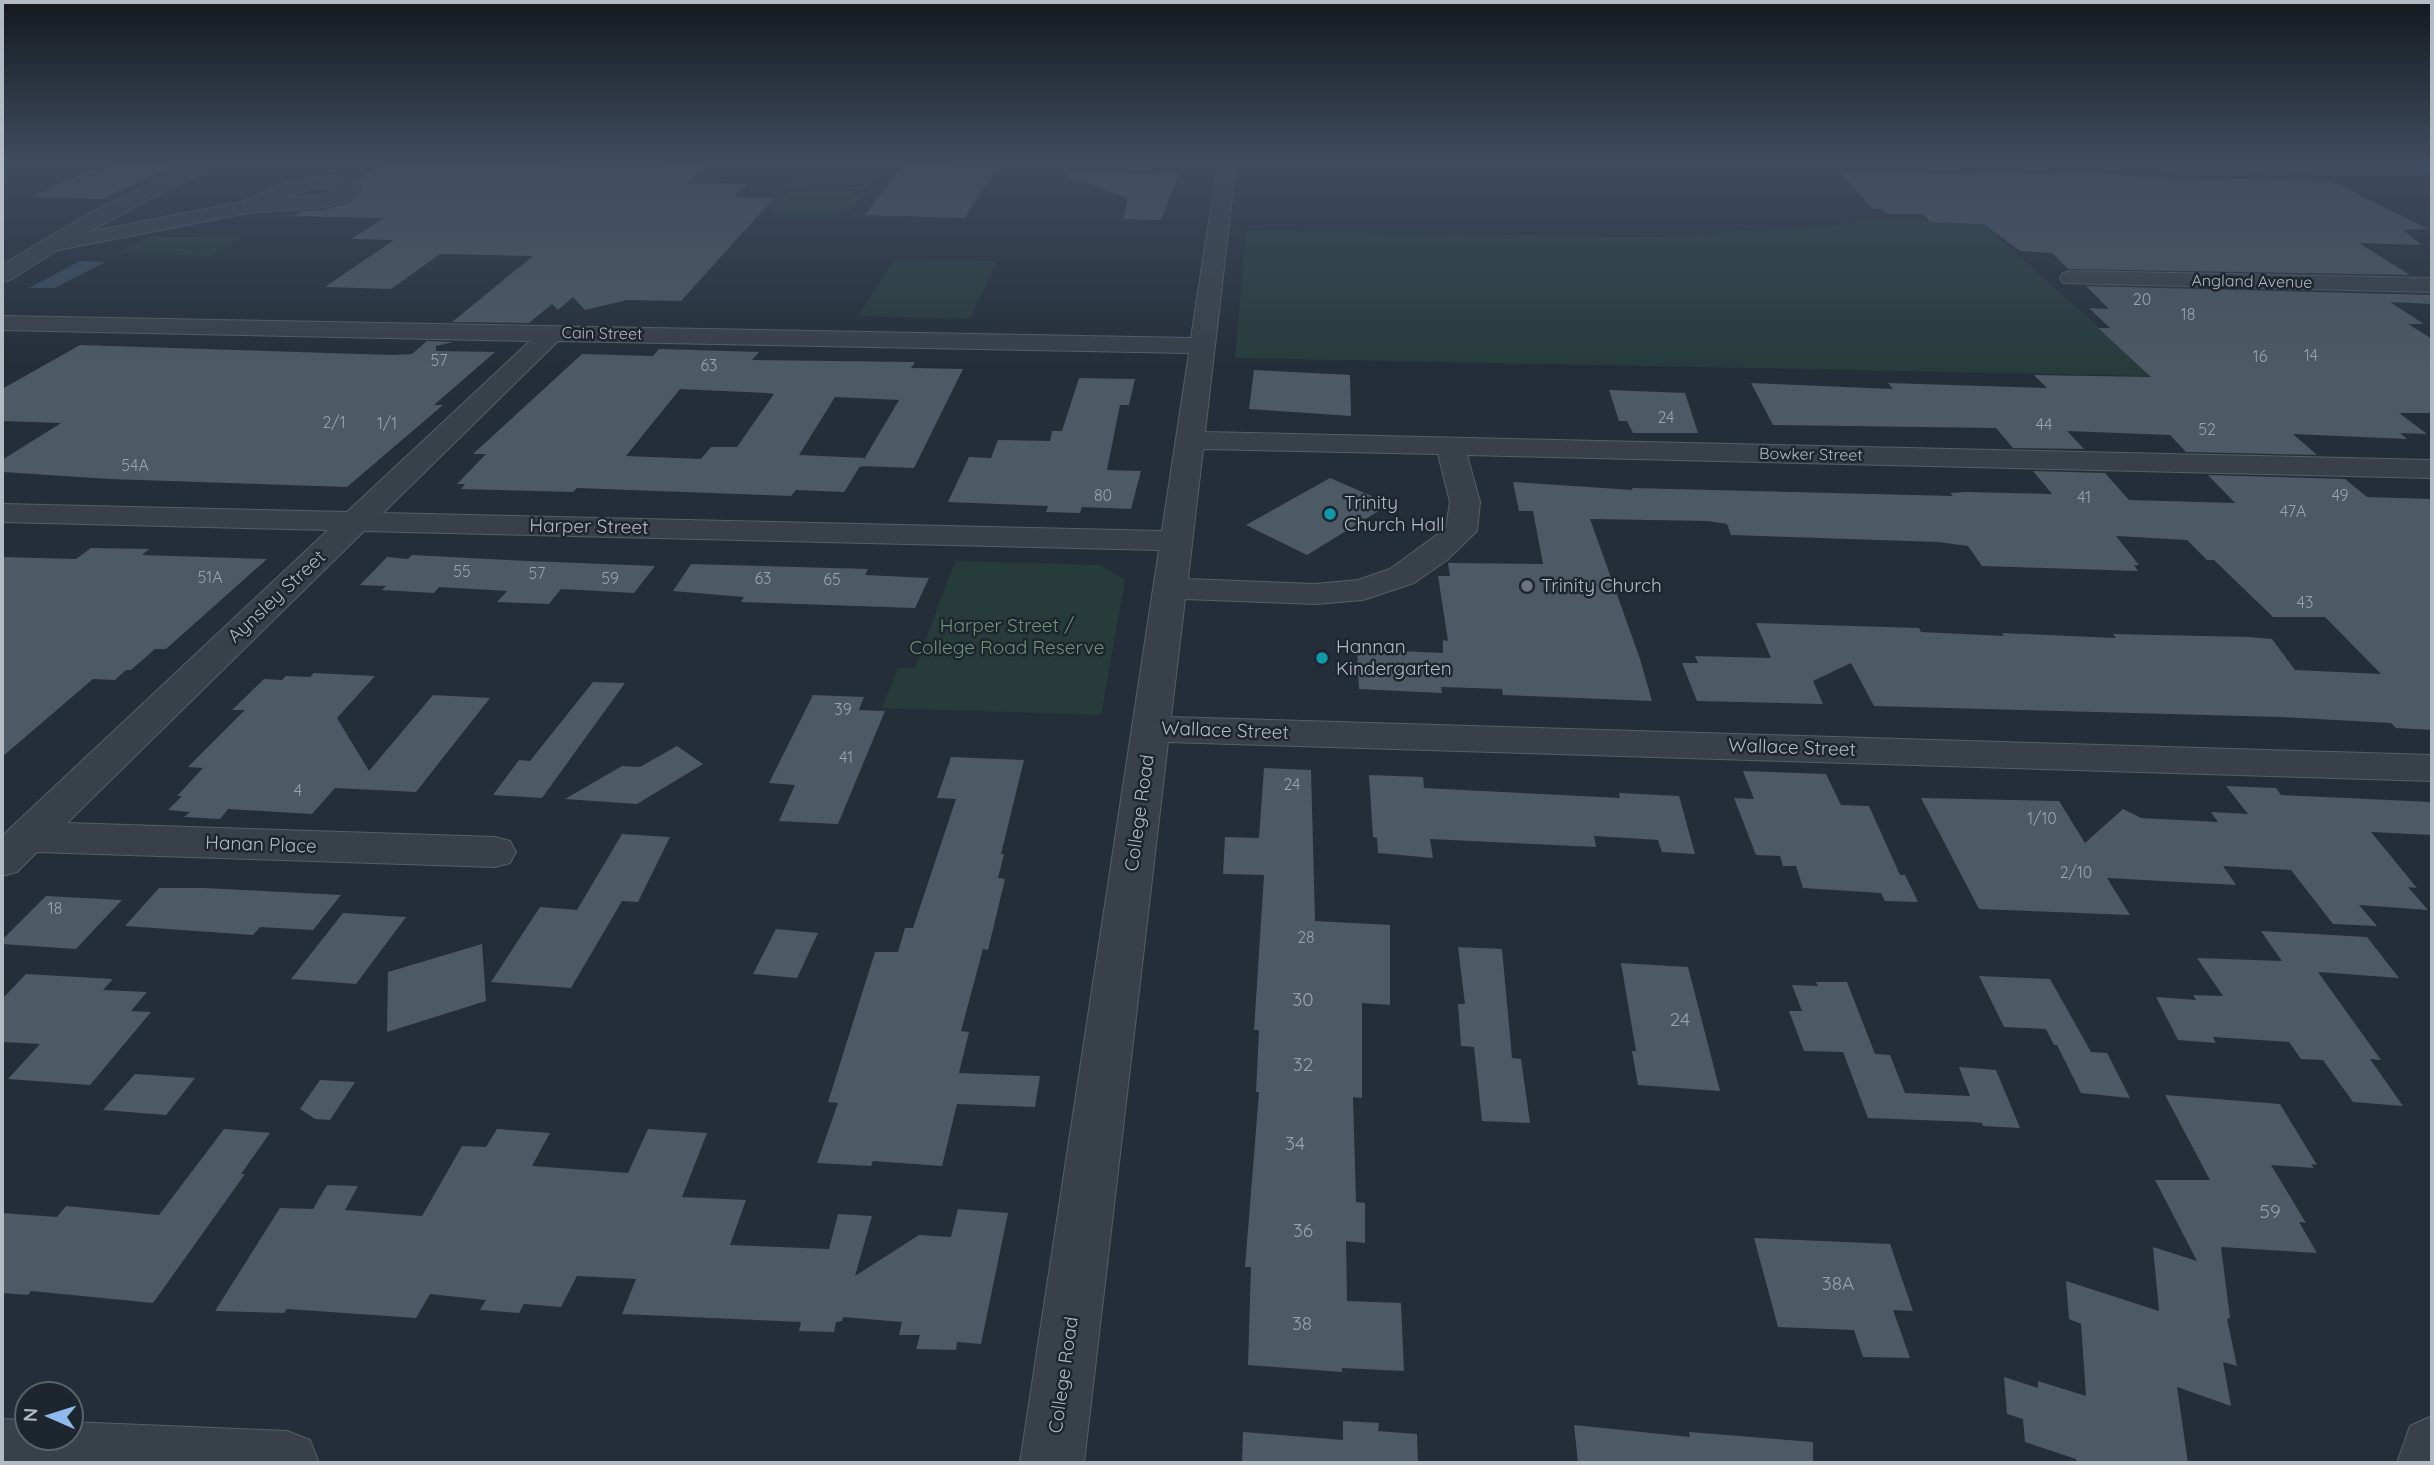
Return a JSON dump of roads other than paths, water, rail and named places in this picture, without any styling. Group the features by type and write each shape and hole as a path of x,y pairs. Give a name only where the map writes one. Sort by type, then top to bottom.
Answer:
{"street":[{"path":"2,275 73,231"},
{"path":"51,245 122,231"},
{"name":"College Road","path":"1052,1463 1218,231"},
{"name":"Angland Avenue","path":"2071,278 2432,285"},
{"name":"Cain Street","path":"2,323 1203,346"},
{"name":"Aynsley Street","path":"14,849 552,333"},
{"name":"Bowker Street","path":"1190,440 2432,469"},
{"path":"1171,588 1315,594 1363,590 1402,576 1436,553 1461,531 1465,502 1450,447"},
{"name":"Harper Street","path":"2,513 1177,541"},
{"name":"Wallace Street","path":"1152,729 2432,768"},
{"name":"Hanan Place","path":"14,849 495,852"},
{"path":"2429,1463 2432,1448"},
{"path":"2,1451 287,1463"}],"water":[{"path":"80,261 105,262 55,288 29,288"}],"place":[{"name":"Trinity Church Hall","path":"1330,514"},
{"name":"Trinity Church","path":"1527,586"},
{"name":"Hannan Kindergarten","path":"1322,658"}],"park label":[{"name":"Harper Street / College Road Reserve","path":"1007,637"}]}
